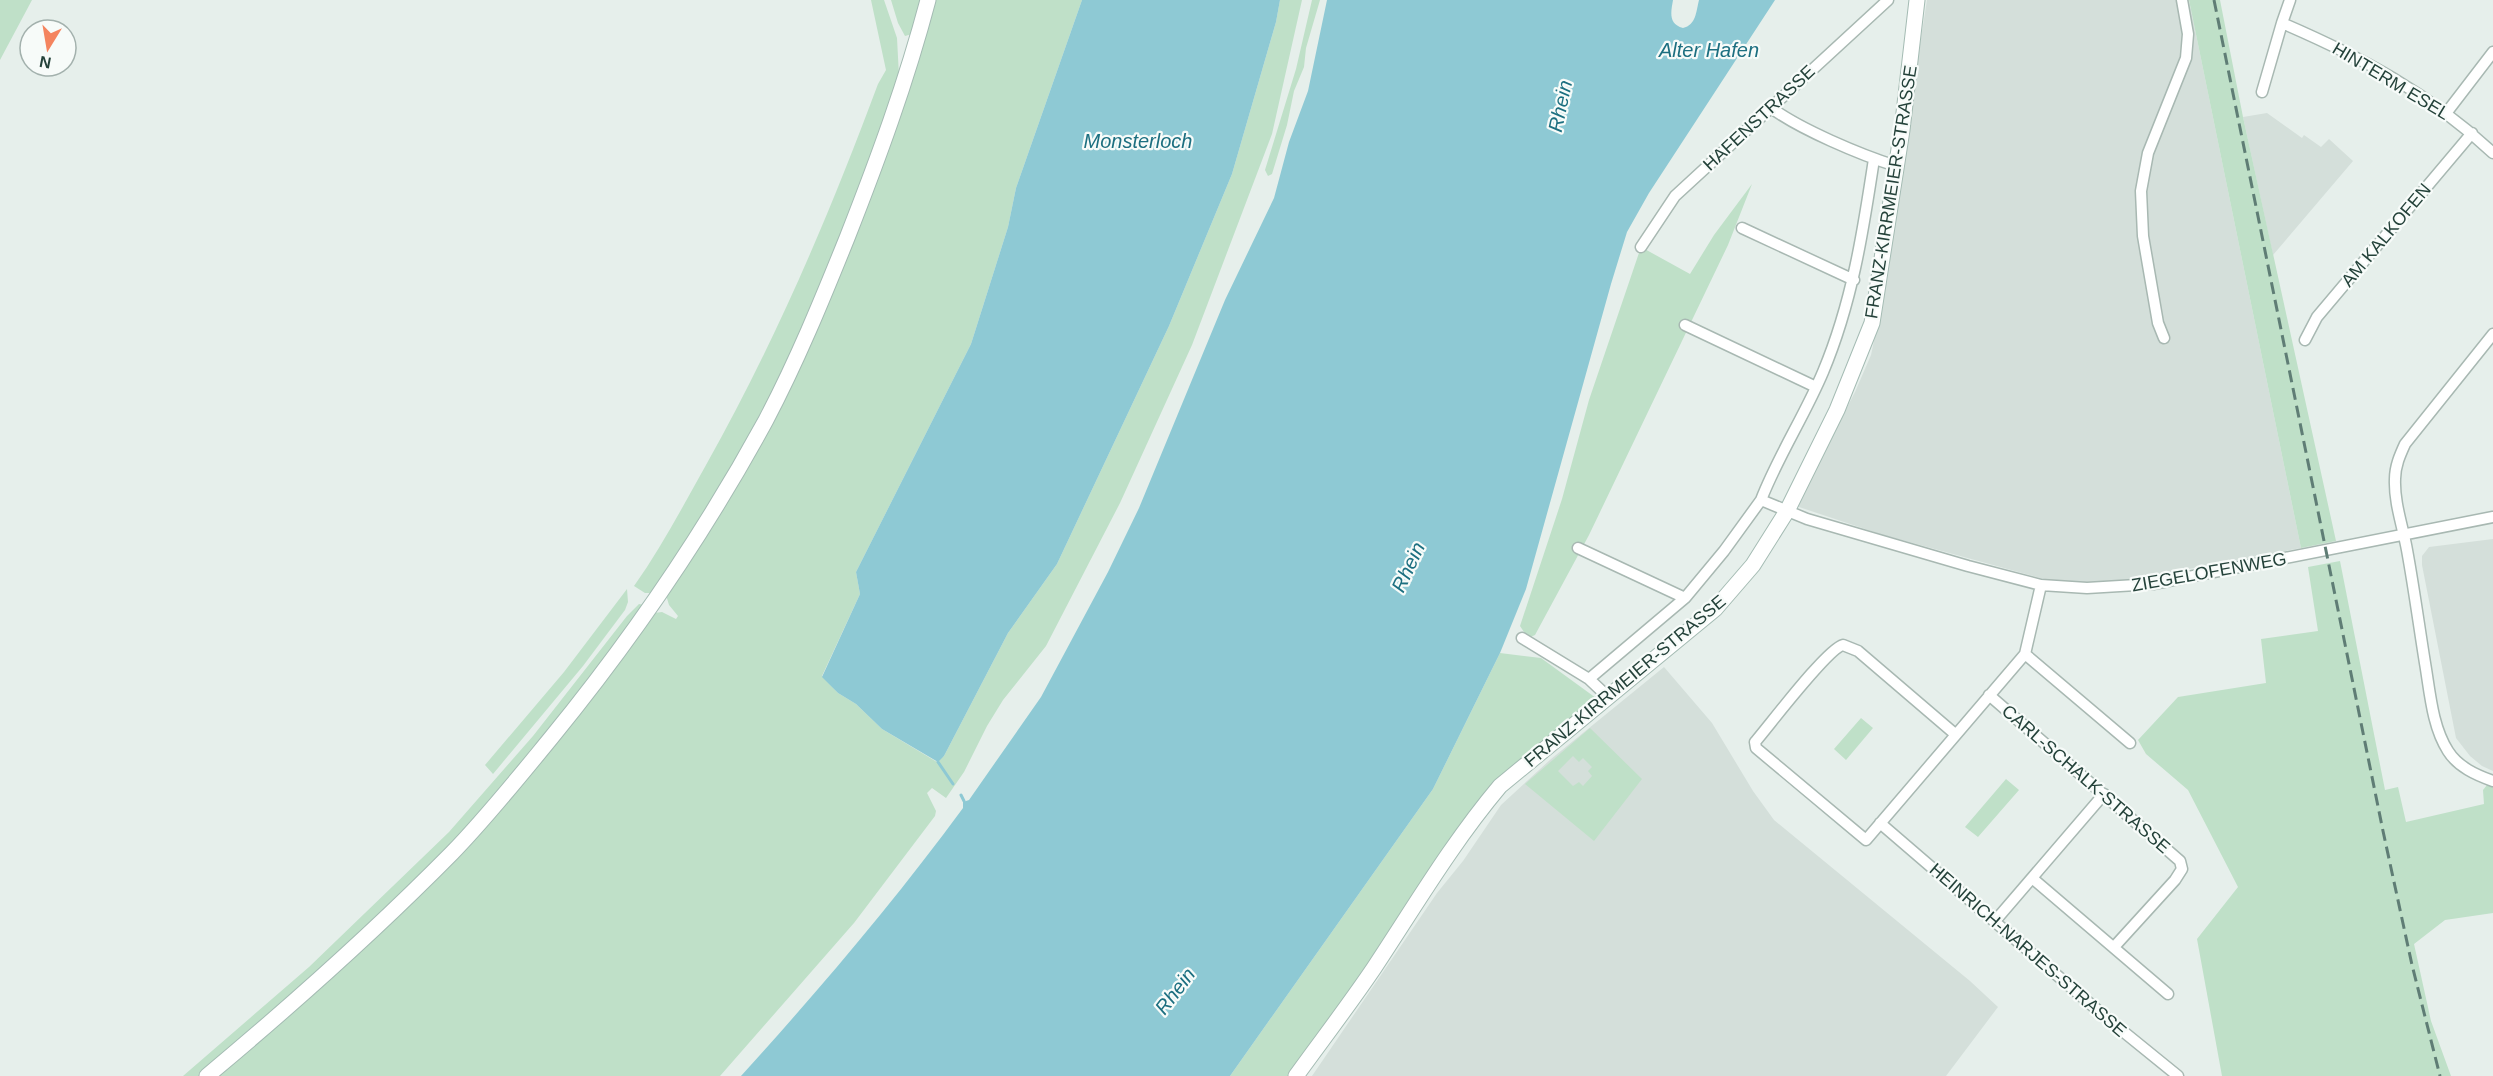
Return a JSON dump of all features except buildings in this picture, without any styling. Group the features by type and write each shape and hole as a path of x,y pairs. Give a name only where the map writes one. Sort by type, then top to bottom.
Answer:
{"street":[{"path":"207,1076 354,950 453,852 501,799 580,703 676,569 717,505 767,418 817,314 877,162 909,73 928,0"},
{"name":"HAFENSTRASSE","path":"1641,247 1675,196 1770,106 1888,0"},
{"name":"FRANZ-KIRRMEIER-STRASSE","path":"1296,1076 1374,968 1431,879 1500,786 1715,609 1753,565 1787,511 1837,410 1872,323 1896,166 1917,0"},
{"path":"2164,338 2158,323 2143,236 2141,191 2148,153 2186,58 2188,34 2182,0"},
{"path":"2262,92 2290,0"},
{"name":"HINTERM ESEL","path":"2282,23 2379,69 2447,112 2493,153"},
{"path":"2447,112 2493,52"},
{"path":"1770,106 1791,120 1874,159 1896,166"},
{"name":"AM KALKOFEN","path":"2305,340 2318,317 2472,133"},
{"path":"1589,679 1685,598 1751,517 1761,500 1830,354 1854,280 1874,159"},
{"path":"1742,228 1854,280"},
{"path":"1685,325 1816,387"},
{"path":"2493,334 2416,428 2398,459 2395,477 2396,495 2405,536 2430,693 2442,738 2449,752 2461,765 2493,781"},
{"name":"ZIEGELOFENWEG","path":"1761,500 1818,523 2041,585 2087,588 2153,584 2493,517"},
{"path":"1578,548 1685,598"},
{"path":"1955,734 1858,651 1843,645 1835,649 1815,671 1755,742 1756,748 1866,840 2025,654 2041,585"},
{"path":"1522,638 1589,679 1608,697"},
{"path":"2025,654 2130,743"},
{"name":"CARL-SCHALK-STRASSE","path":"1989,696 2178,858 2182,869 2175,880 2114,947"},
{"path":"1995,921 2104,794"},
{"name":"HEINRICH-NARJES-STRASSE","path":"1880,823 2109,1020 2178,1076"},
{"path":"2032,878 2168,994"}],"shaded area":[{"path":"1927,0 2189,0 2301,548 2113,583 2051,581 1880,534 1796,506 1855,392 1871,355 1888,275"},
{"path":"2267,113 2302,138 2304,135 2321,147 2329,139 2353,161 2273,255 2243,117"},
{"path":"2493,539 2493,771 2482,766 2470,756 2456,738 2422,556 2429,547"},
{"path":"1664,667 1712,723 1753,791 1774,820 1970,981 1998,1007 1946,1076 1312,1076 1437,893 1463,861 1501,805 1551,759"}],"green space":[{"path":"0,0 32,0 22,18 18,18 18,26 0,60"},
{"path":"871,0 884,0 897,38 899,76 848,220 782,374 708,510 653,593 645,593 634,586 680,511 778,325 800,278 878,84 886,70"},
{"path":"891,0 923,0 912,34 905,36 898,23"},
{"path":"935,0 1082,0 1016,188 1008,227 971,344 856,572 860,594 822,676 838,693 856,704 882,729 937,762 944,756 1008,633 1057,564 1169,326 1232,174 1276,22 1280,0 1302,0 1272,134 1192,345 1120,503 1046,646 1003,700 964,772 946,798 932,788 927,793 936,811 935,816 854,923 720,1076 217,1076 329,980 440,874 654,613 662,612 676,619 678,616 669,605 666,595 722,509 899,118"},
{"path":"1312,0 1320,0 1306,48 1304,67 1294,91 1287,125 1272,174 1268,176 1265,170 1296,69"},
{"path":"2189,0 2220,0 2243,117 2336,541 2301,548"},
{"path":"1752,184 1728,245 1589,535 1535,635 1528,638 1520,626 1562,499 1589,400 1641,247 1690,274 1714,235"},
{"path":"2340,561 2385,790 2398,787 2406,822 2484,804 2483,790 2487,785 2493,786 2493,913 2445,920 2414,944 2431,1021 2451,1076 2222,1076 2197,939 2238,887 2188,790 2146,754 2138,740 2178,697 2266,683 2261,639 2318,631 2308,567"},
{"path":"627,589 628,602 625,610 583,666 493,774 485,765 564,672"},
{"path":"639,604 644,605 512,780 413,884 331,961 200,1076 183,1076 309,967 449,832 533,736 627,616"},
{"path":"1500,653 1541,658 1596,698 1516,764 1288,1076 1230,1076 1433,789"},
{"path":"1861,718 1873,728 1846,760 1834,749"},
{"path":"1590,728 1642,779 1594,841 1525,784","holes":["1573,756 1579,762 1583,758 1592,767 1588,771 1592,776 1583,786 1579,782 1573,786 1558,771"]},
{"path":"2006,779 2019,790 1978,837 1965,827"}],"water":[{"name":"Monsterloch","path":"1082,0 1280,0 1276,22 1232,174 1169,326 1057,564 1008,633 944,756 938,762 882,729 856,704 838,693 822,677 860,594 856,572 971,344 1008,227 1016,188"},
{"path":"1327,0 1673,0 1671,13 1673,21 1683,28 1693,21 1699,0 1775,0 1649,193 1627,232 1526,589 1500,653 1433,789 1230,1076 741,1076 827,978 910,877 963,808 963,802 969,800 1041,697 1108,572 1139,508 1225,300 1274,198 1289,142 1308,91"}],"waterway":[{"path":"938,762 953,784"},
{"path":"961,795 964,801"}],"railway":[{"path":"2214,0 2383,831 2412,965 2440,1076"}],"water label":[{"name":"Alter Hafen","path":"1709,50"},
{"name":"Rhein","path":"1560,106"},
{"name":"Rhein","path":"1408,567"},
{"name":"Rhein","path":"1175,991"}]}
